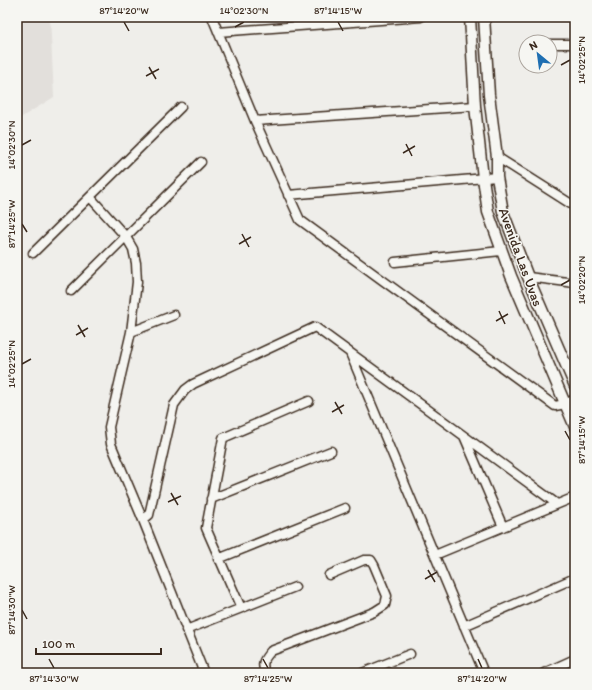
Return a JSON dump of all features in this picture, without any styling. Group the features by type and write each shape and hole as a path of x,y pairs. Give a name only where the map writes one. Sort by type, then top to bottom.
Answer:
{"street":[{"path":"212,17 255,121 300,220 540,397 555,406 565,404 575,399"},
{"path":"218,32 421,17"},
{"name":"Avenida Las Uvas","path":"470,17 475,106 482,178 488,212 511,276 575,427"},
{"name":"Avenida Las Uvas","path":"484,17 489,95 497,157 497,177 503,212 528,277 575,386"},
{"path":"558,44 575,44"},
{"path":"255,121 475,106"},
{"path":"32,253 180,107"},
{"path":"497,157 558,196 575,205"},
{"path":"71,291 201,162"},
{"path":"288,195 497,177"},
{"path":"90,197 126,237 133,249 136,269 137,282 131,332 109,427 111,444 144,520 204,673"},
{"path":"394,262 501,251"},
{"path":"528,277 575,283"},
{"path":"131,332 174,315"},
{"path":"144,520 149,515 174,405 185,390 193,384 315,327 557,504"},
{"path":"350,352 484,673"},
{"path":"241,608 218,559 206,528 223,438 309,401"},
{"path":"464,435 503,527"},
{"path":"211,499 331,451"},
{"path":"435,555 575,497"},
{"path":"218,559 345,508"},
{"path":"265,673 263,660 271,652 374,612 385,605 387,596 371,560 364,560 329,575"},
{"path":"464,626 575,578"},
{"path":"186,630 295,587"},
{"path":"362,673 410,654"},
{"path":"544,673 575,659"}],"shaded area":[{"path":"17,17 50,17 54,97 17,120"}]}
